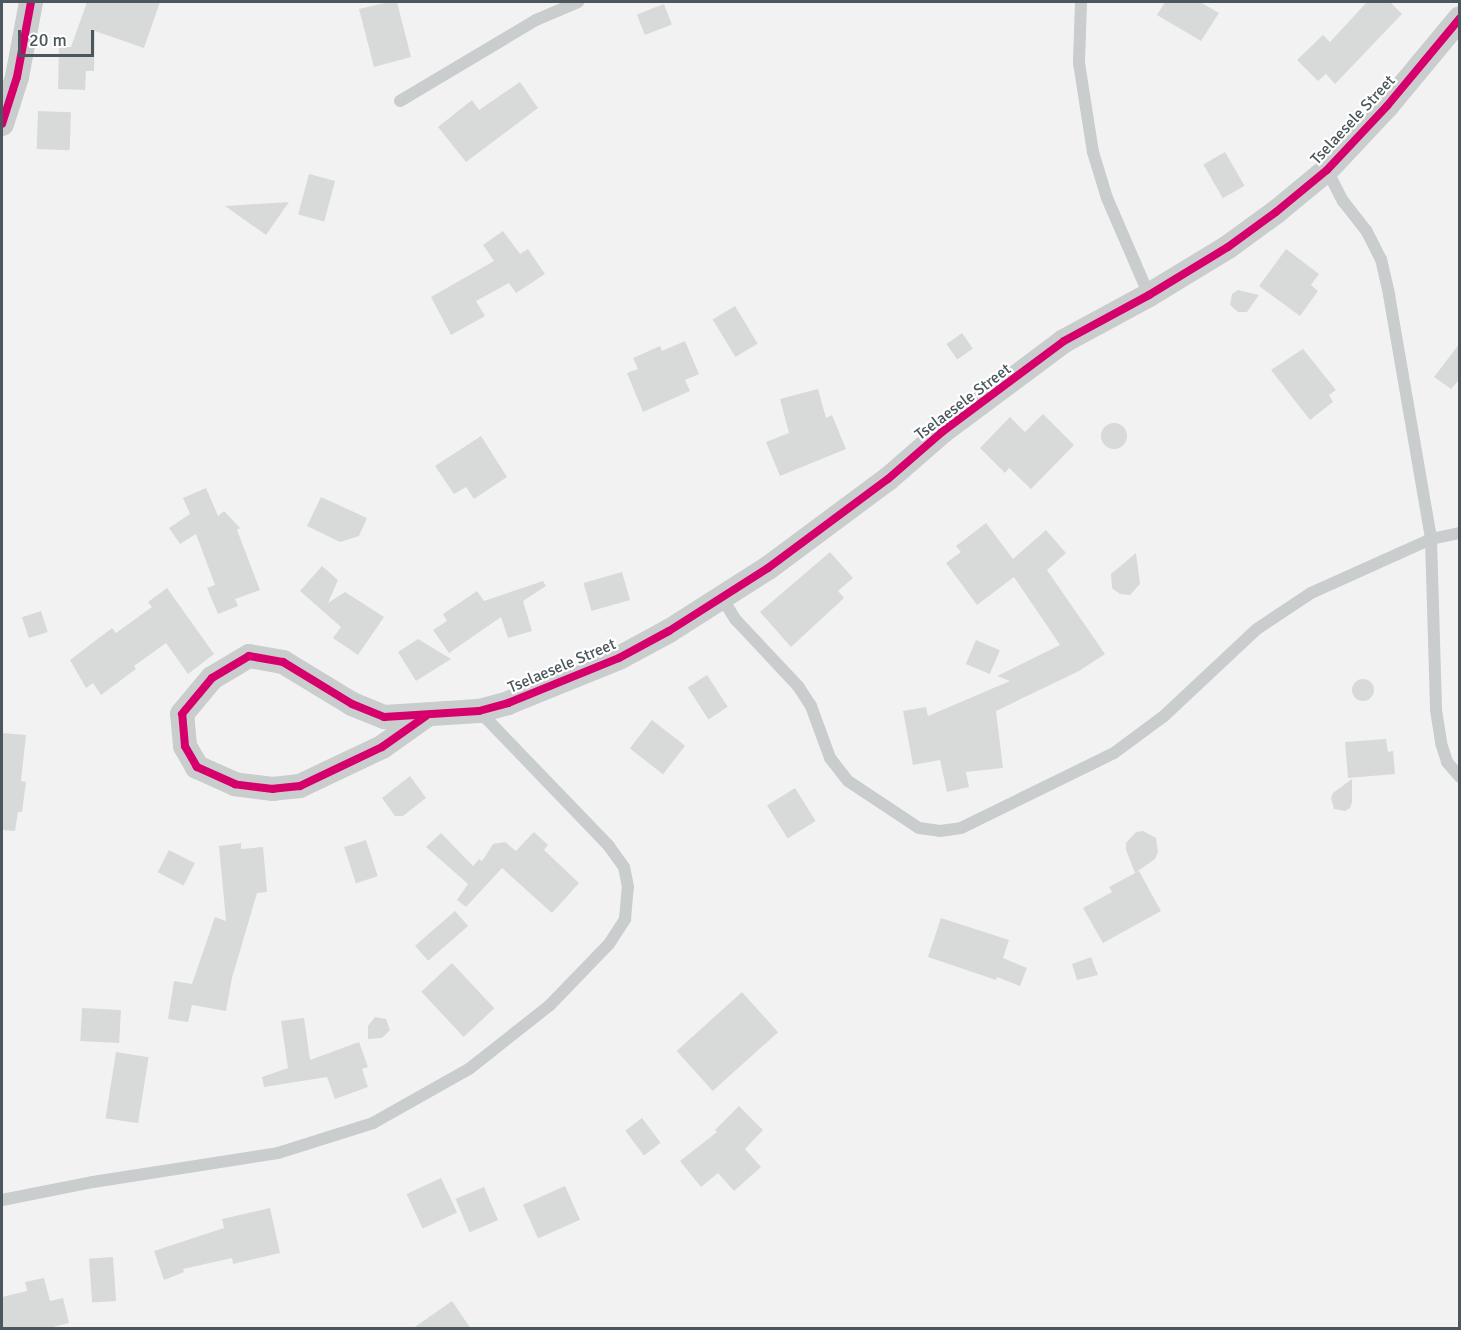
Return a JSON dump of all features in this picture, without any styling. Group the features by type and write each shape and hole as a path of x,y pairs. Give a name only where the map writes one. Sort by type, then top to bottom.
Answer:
{"street":[{"path":"2,124 17,77 30,2"},
{"name":"Tselaesele Street","path":"426,716 382,747 300,786 273,789 235,784 197,767 185,746 182,714 212,678 249,656 283,662 352,704 384,717 479,711 508,703 619,658 722,598 768,568 888,478 942,432 1064,341 1149,295 1228,247 1327,170 1387,106 1460,18"}],"lane":[{"path":"400,102 536,20 579,2"},
{"path":"1081,2 1079,63 1093,152 1107,198 1149,295"},
{"path":"1327,170 1343,201 1366,230 1381,259 1389,295 1431,539 1436,710 1447,762 1460,777"},
{"path":"722,598 736,620 798,686 811,706 830,758 848,781 919,828 940,831 961,828 1114,753 1164,716 1257,629 1311,593 1431,539 1460,533"},
{"path":"2,1200 93,1182 278,1153 373,1123 469,1069 550,1005 609,944 625,919 628,887 624,867 609,846 479,711"}],"building":[{"path":"87,2 160,2 144,48 95,31 94,71 86,71 85,90 58,89 59,47 71,47"},
{"path":"397,2 411,57 374,67 359,9"},
{"path":"1165,2 1200,2 1219,13 1201,41 1157,15"},
{"path":"1367,2 1390,2 1402,14 1335,84 1326,74 1318,81 1297,60 1323,35 1330,42"},
{"path":"664,4 672,25 645,35 637,14"},
{"path":"520,82 538,108 466,162 438,127 472,100 479,110"},
{"path":"38,111 71,112 70,150 37,149"},
{"path":"1225,152 1244,186 1223,198 1203,164"},
{"path":"309,174 335,181 324,222 298,215"},
{"path":"289,202 266,235 225,206"},
{"path":"503,231 520,254 528,249 545,274 516,293 509,283 476,301 485,316 451,335 431,297 494,261 483,245"},
{"path":"1286,249 1319,274 1311,285 1318,291 1300,316 1259,286"},
{"path":"1238,290 1259,295 1247,312 1238,312 1230,305 1232,294"},
{"path":"735,306 758,344 735,357 713,319"},
{"path":"962,333 973,349 957,359 946,344"},
{"path":"685,341 699,374 685,380 690,391 643,412 627,373 638,369 633,358 660,346 662,351"},
{"path":"1460,343 1460,379 1451,389 1434,377"},
{"path":"1303,349 1336,390 1329,395 1333,402 1310,420 1271,370"},
{"path":"818,389 826,418 832,415 846,449 780,476 766,442 789,433 780,399"},
{"path":"1043,414 1074,445 1031,489 1009,468 1005,473 980,448 1010,417 1025,432"},
{"path":"1114,423 1123,427 1127,436 1123,445 1114,449 1105,445 1101,436 1105,427"},
{"path":"481,436 507,477 474,499 466,487 454,494 435,466"},
{"path":"206,488 218,516 224,511 240,528 237,530 260,590 235,599 238,606 218,614 207,588 215,585 196,534 180,544 169,528 190,514 183,498"},
{"path":"321,497 367,518 359,536 340,542 307,526"},
{"path":"986,523 1013,559 1046,530 1066,553 1047,570 1105,654 1079,671 996,711 1003,768 966,772 969,787 947,792 940,760 913,765 903,711 926,707 928,716 1010,681 997,676 1060,645 1014,577 977,605 946,563 961,552 956,546"},
{"path":"830,552 853,578 838,591 844,598 791,647 760,612"},
{"path":"1136,553 1140,584 1130,595 1120,594 1112,588 1111,574"},
{"path":"322,566 338,580 328,603 345,592 384,617 358,655 333,638 341,627 300,591"},
{"path":"622,572 630,600 592,611 584,583"},
{"path":"543,581 546,586 523,601 532,631 508,638 501,617 449,653 433,630 447,621 443,614 477,591 484,601"},
{"path":"167,588 214,654 188,674 166,643 134,666 136,669 101,695 93,683 86,688 70,660 112,628 116,633 152,607 148,602"},
{"path":"41,611 48,632 29,638 22,617"},
{"path":"418,639 451,659 416,681 398,652"},
{"path":"976,640 1000,650 990,674 966,664"},
{"path":"707,675 728,707 708,719 688,688"},
{"path":"1363,679 1371,682 1374,690 1371,698 1363,701 1355,698 1352,690 1355,682"},
{"path":"652,720 685,746 663,774 630,748"},
{"path":"2,733 26,735 21,781 26,782 22,812 18,812 15,831 2,830"},
{"path":"1386,739 1388,752 1393,751 1395,774 1348,778 1345,742"},
{"path":"410,776 426,798 403,816 395,816 382,798"},
{"path":"1352,779 1350,808 1345,811 1334,809 1331,798 1333,793"},
{"path":"795,788 816,821 788,839 767,805"},
{"path":"1143,831 1156,838 1158,852 1155,859 1135,873 1126,850 1126,843 1136,832"},
{"path":"534,832 548,845 544,850 579,883 552,913 502,868 466,907 457,900 468,884 426,847 441,833 473,866 479,859 482,861 493,844 505,842 516,851"},
{"path":"366,840 378,876 356,883 344,847"},
{"path":"241,843 241,849 263,847 267,892 257,893 232,978 226,1011 192,1005 188,1022 168,1019 174,981 192,984 215,917 226,921 219,846"},
{"path":"169,850 195,863 183,885 158,872"},
{"path":"1139,871 1161,911 1103,943 1083,908 1112,892 1109,887"},
{"path":"455,911 468,926 428,961 415,946"},
{"path":"941,918 1009,940 1003,958 1027,968 1020,986 928,957"},
{"path":"1091,957 1098,975 1077,980 1072,964"},
{"path":"452,963 494,1008 464,1037 421,992"},
{"path":"742,992 778,1032 713,1091 677,1051"},
{"path":"82,1008 121,1010 119,1043 80,1041"},
{"path":"375,1017 386,1019 390,1030 382,1038 368,1039 368,1026"},
{"path":"304,1018 310,1060 359,1042 368,1067 362,1069 368,1087 335,1099 327,1077 264,1087 262,1077 288,1068 281,1021"},
{"path":"116,1052 149,1057 138,1123 106,1118"},
{"path":"739,1106 763,1130 745,1149 761,1167 734,1191 718,1173 701,1187 680,1161 717,1132 715,1130"},
{"path":"642,1118 661,1143 644,1155 625,1131"},
{"path":"441,1178 457,1212 423,1228 407,1194"},
{"path":"565,1186 580,1220 538,1239 523,1205"},
{"path":"484,1187 498,1220 470,1232 455,1199"},
{"path":"270,1208 280,1253 233,1264 232,1258 183,1269 184,1272 164,1280 154,1251 224,1228 222,1219"},
{"path":"113,1257 116,1301 92,1303 89,1259"},
{"path":"44,1278 50,1301 63,1298 69,1323 45,1329 2,1329 2,1297 27,1291 25,1282"},
{"path":"452,1301 471,1329 412,1329"}],"cycle path":[{"path":"2,124 17,77 31,2"},
{"path":"426,716 382,747 300,786 273,789 235,784 197,767 185,746 182,714 212,678 249,656 283,662 352,704 384,717 479,711 508,703 619,658 669,631 768,568 888,479 942,432 1064,341 1149,295 1228,247 1276,212 1327,170 1387,106 1460,18"}]}
